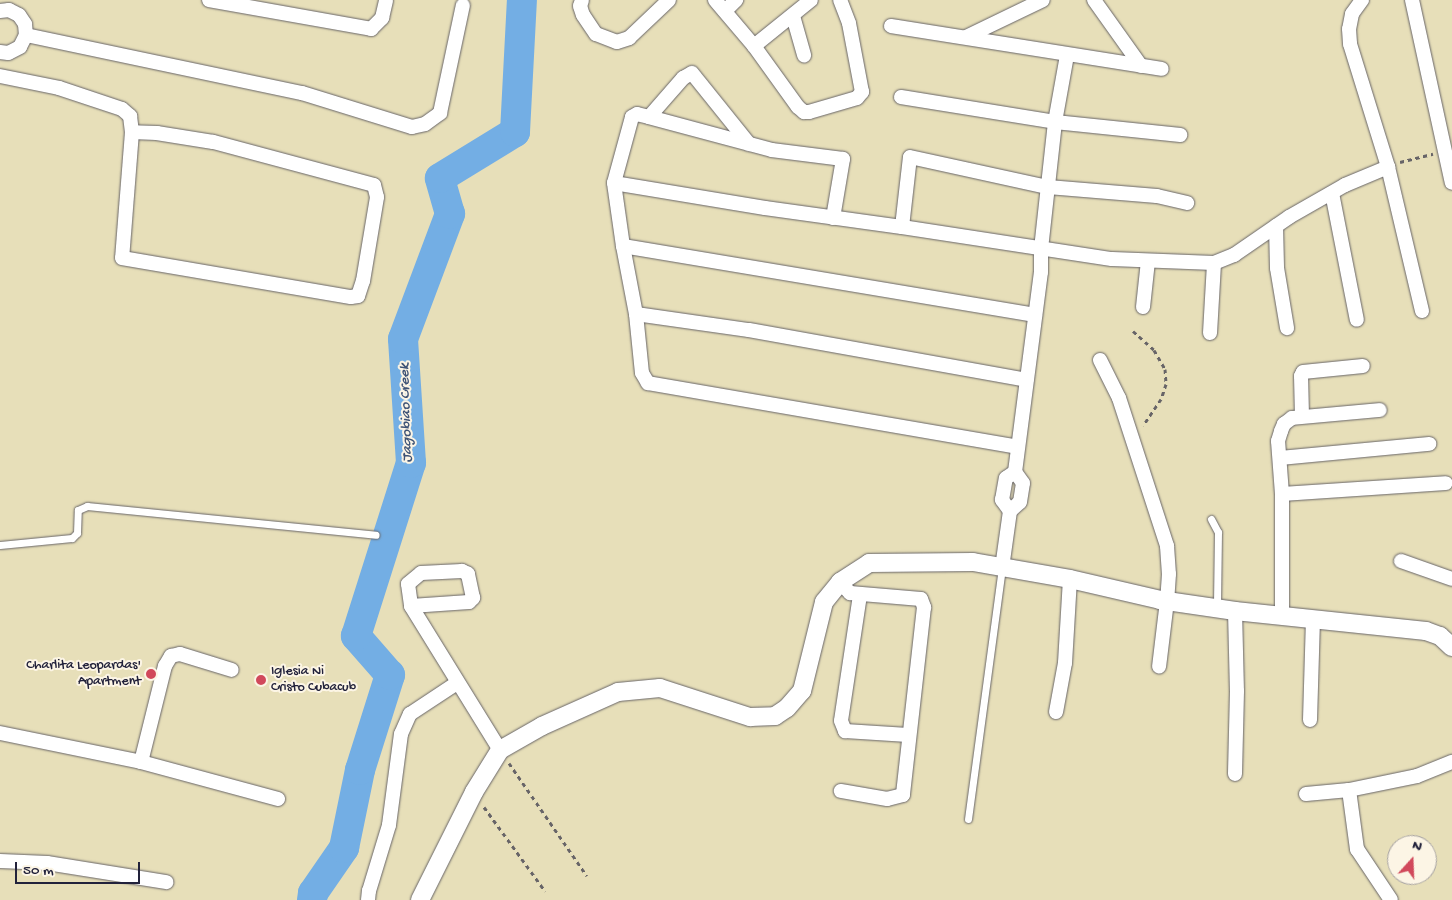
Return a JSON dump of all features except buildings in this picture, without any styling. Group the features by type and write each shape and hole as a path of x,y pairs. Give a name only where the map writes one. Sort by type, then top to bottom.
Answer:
{"street":[{"path":"209,0 371,29 382,18 386,0"},
{"path":"582,0 580,6 583,16 596,34 617,42 629,38 669,0"},
{"path":"715,0 754,46 804,112 857,98 863,88 849,23 840,0"},
{"path":"725,11 736,0"},
{"path":"754,46 811,0"},
{"path":"966,37 1043,0"},
{"path":"1094,0 1141,66"},
{"path":"1362,0 1352,14 1349,29 1350,44 1388,167 1422,311"},
{"path":"1412,0 1452,182"},
{"path":"26,35 302,93 412,127 426,124 440,113 463,5"},
{"path":"0,52 8,53 20,47 26,35 25,24 19,15 7,7"},
{"path":"793,16 804,55"},
{"path":"891,26 1162,69"},
{"path":"1002,568 1010,510 1020,502 1023,483 1015,472 1041,272 1040,249 1055,122 1067,55"},
{"path":"649,117 683,78 692,73 749,144"},
{"path":"0,76 59,88 122,109 130,116 132,132 122,258 351,297 358,296 363,281 377,197 374,184 213,142 157,133 132,132"},
{"path":"901,97 1055,122 1180,135"},
{"path":"833,218 843,159 772,150 637,114 632,116 614,183 623,246 636,314 642,373 648,383 764,401 1018,447"},
{"path":"902,227 910,157 1048,187 1156,196 1187,203"},
{"path":"614,183 1112,260 1214,263 1234,254 1276,226 1345,185 1388,167"},
{"path":"1332,193 1356,320"},
{"path":"1276,226 1277,268 1287,328"},
{"path":"623,246 1034,315"},
{"path":"1143,307 1148,261"},
{"path":"1210,333 1214,263"},
{"path":"636,314 749,330 1027,380"},
{"path":"1100,360 1119,398 1133,447 1167,546 1169,574 1159,668"},
{"path":"1302,416 1301,376 1303,372 1363,366"},
{"path":"1282,616 1282,494 1278,441 1284,424 1292,418 1302,416 1380,410"},
{"path":"1280,458 1430,444"},
{"path":"1282,494 1446,483"},
{"path":"1401,561 1452,579"},
{"path":"420,900 474,792 500,750 542,726 618,692 660,688 750,717 775,716 786,708 802,691 824,602 840,582 870,563 973,562 1070,579 1167,601 1234,611 1426,631 1440,636 1452,646"},
{"path":"411,606 469,602 473,598 468,574 462,571 421,573 408,584 411,606 500,750"},
{"path":"1056,712 1065,663 1070,579"},
{"path":"840,582 850,593 921,599 924,607 908,735 903,795 888,799 841,791"},
{"path":"860,595 842,721 845,731 908,735"},
{"path":"1234,611 1237,691 1235,774"},
{"path":"1310,720 1313,619"},
{"path":"141,762 165,666 171,656 180,654 232,670"},
{"path":"368,900 389,826 402,734 410,714 457,682"},
{"path":"0,733 141,762 278,799"},
{"path":"1306,794 1349,790 1417,776 1452,762"},
{"path":"1349,790 1357,849 1391,900"},
{"path":"0,861 47,863 166,882"}],"lane":[{"path":"0,545 72,538 77,533 78,510 87,506 376,535"},
{"path":"1211,519 1218,532 1217,608"},
{"path":"968,819 1002,568"}],"path":[{"path":"1388,167 1412,158 1445,152"},
{"path":"1133,331 1161,359 1165,369 1166,384 1161,399 1143,425 1133,447"},
{"path":"500,750 587,876"},
{"path":"474,792 545,891"}],"waterway":[{"name":"Jagobiao Creek","path":"312,900 313,893 344,848 360,770 390,675 356,636 411,463 403,339 450,214 440,178 515,132 522,0"}],"place":[{"name":"Charlita Leopardas' Apartment","path":"151,674"},
{"name":"Iglesia Ni Cristo Cubacub","path":"261,680"}]}
